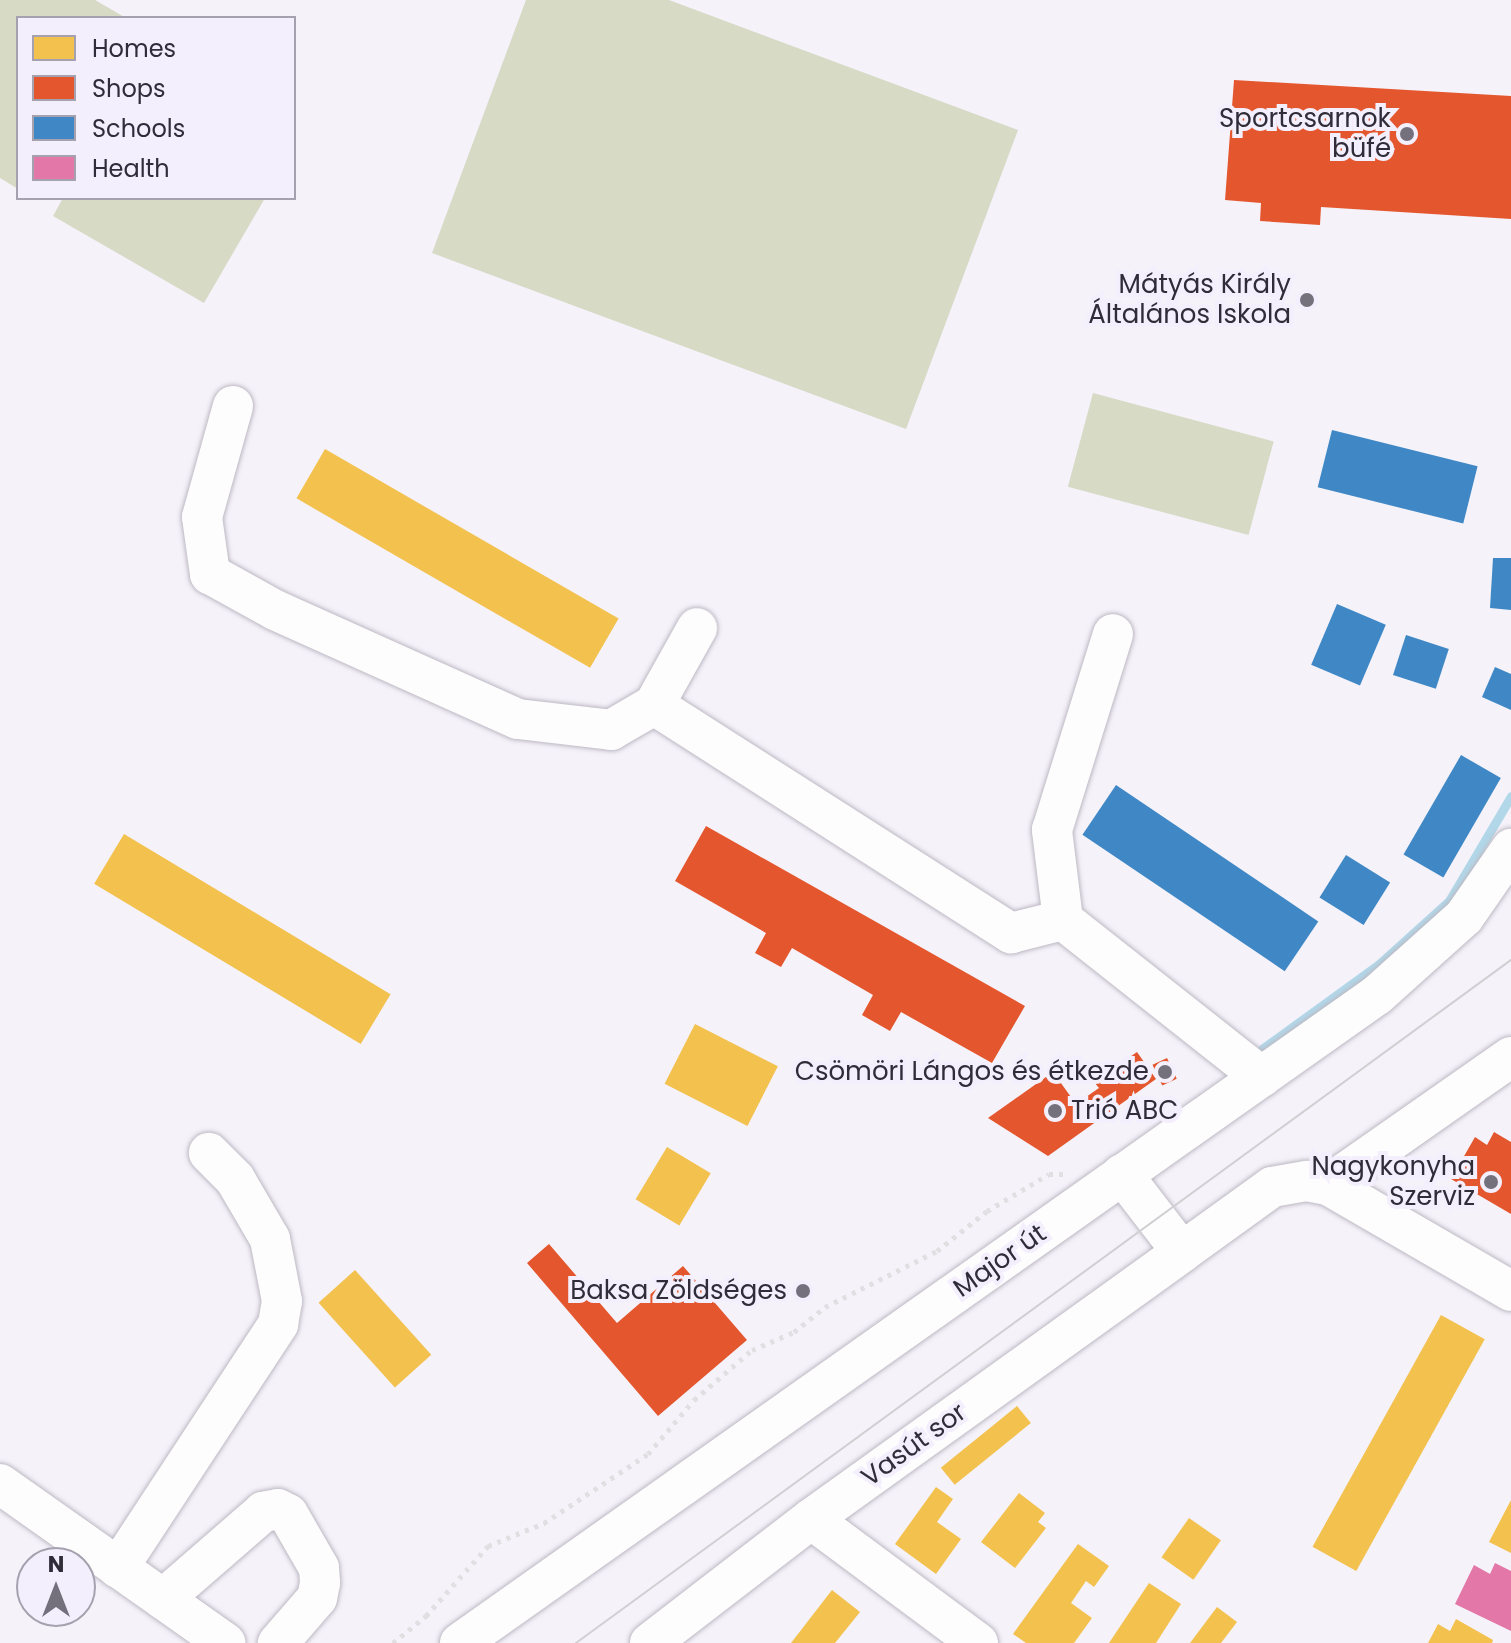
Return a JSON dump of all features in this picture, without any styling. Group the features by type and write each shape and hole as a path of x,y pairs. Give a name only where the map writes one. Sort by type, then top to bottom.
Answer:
{"street":[{"path":"233,406 202,517 210,574 275,610 518,719 611,730 654,705 697,628"},
{"path":"1113,634 1052,830 1063,920 1262,1077"},
{"path":"654,705 1011,933 1063,920"},
{"name":"Major út","path":"460,1643 1377,995 1464,917 1511,849"},
{"path":"1511,1057 1328,1185 1511,1291"},
{"path":"118,1568 278,1324 282,1301 270,1239 235,1179 209,1153"},
{"path":"1122,1174 1182,1252"},
{"name":"Vasút sor","path":"650,1643 811,1519 1272,1187 1307,1181 1328,1185"},
{"path":"0,1484 225,1643"},
{"path":"163,1599 263,1512 278,1509 288,1514 319,1568 320,1583 317,1598 278,1643"},
{"path":"811,1519 978,1643"}],"path":[{"path":"393,1643 426,1616 488,1546 544,1523 648,1454 676,1417 752,1350 794,1332 825,1307 937,1251 987,1211 1049,1174 1122,1174"}],"green space":[{"path":"0,0 95,0 123,16 16,16 16,188 0,178"},
{"path":"526,0 669,0 1018,130 906,429 432,253"},
{"path":"62,200 264,200 204,303 53,216"},
{"path":"1093,393 1274,441 1249,535 1068,487"}],"building: Homes":[{"path":"325,449 619,618 590,668 296,498"},
{"path":"124,834 391,994 361,1044 94,884"},
{"path":"695,1024 778,1066 747,1126 665,1084"},
{"path":"667,1147 711,1173 679,1226 636,1199"},
{"path":"355,1270 431,1355 395,1388 319,1303"},
{"path":"1441,1315 1485,1339 1356,1571 1313,1547"},
{"path":"1017,1406 1031,1423 955,1485 941,1468"},
{"path":"936,1487 953,1499 937,1522 961,1539 936,1574 895,1544"},
{"path":"1019,1493 1045,1513 1038,1522 1046,1528 1015,1568 981,1542"},
{"path":"1511,1500 1511,1553 1489,1542"},
{"path":"1189,1518 1221,1540 1193,1580 1161,1557"},
{"path":"1078,1544 1109,1566 1094,1587 1086,1581 1071,1603 1092,1618 1074,1643 1026,1643 1013,1634"},
{"path":"1149,1583 1181,1604 1156,1643 1109,1643"},
{"path":"832,1590 860,1612 835,1643 791,1643"},
{"path":"1217,1607 1237,1622 1221,1643 1190,1643"},
{"path":"1456,1619 1493,1640 1492,1643 1428,1643 1438,1624 1450,1631"}],"building: Shops":[{"path":"1234,80 1511,96 1511,219 1321,207 1320,225 1260,221 1261,203 1225,200"},
{"path":"706,826 1025,1006 992,1063 901,1012 890,1031 862,1015 873,995 792,948 781,967 755,953 766,933 675,881"},
{"name":"Trió ABC","path":"1137,1052 1156,1079 1048,1156 988,1118 1053,1072 1076,1104 1099,1088 1094,1082"},
{"name":"Csömöri Lángos és étkezde","path":"1167,1058 1177,1079 1162,1086 1152,1065"},
{"path":"1494,1132 1511,1142 1511,1214 1451,1179 1475,1137 1487,1145"},
{"path":"549,1244 617,1323 683,1266 747,1340 658,1416 527,1263"}],"building: Schools":[{"path":"1332,430 1478,466 1463,524 1318,487"},
{"path":"1493,558 1511,558 1511,610 1490,608"},
{"path":"1337,604 1386,625 1360,685 1311,665"},
{"path":"1406,635 1449,649 1436,689 1393,675"},
{"path":"1495,667 1511,674 1511,710 1482,697"},
{"path":"1461,755 1501,778 1443,878 1404,855"},
{"path":"1116,785 1318,921 1285,971 1082,835"},
{"path":"1346,855 1390,883 1364,925 1320,897"}],"building: Health":[{"path":"1495,1563 1511,1571 1511,1631 1455,1604 1474,1565 1490,1574"}],"waterway":[{"path":"1262,1049 1379,964 1449,901 1511,796"}],"tram line":[{"path":"576,1643 1511,960"}],"place":[{"name":"Sportcsarnok büfé","path":"1407,134"},
{"name":"Mátyás Király Általános Iskola","path":"1307,300"},
{"name":"Csömöri Lángos és étkezde","path":"1165,1072"},
{"name":"Trió ABC","path":"1055,1111"},
{"name":"Nagykonyha Szerviz","path":"1491,1182"},
{"name":"Baksa Zöldséges","path":"803,1291"}]}
